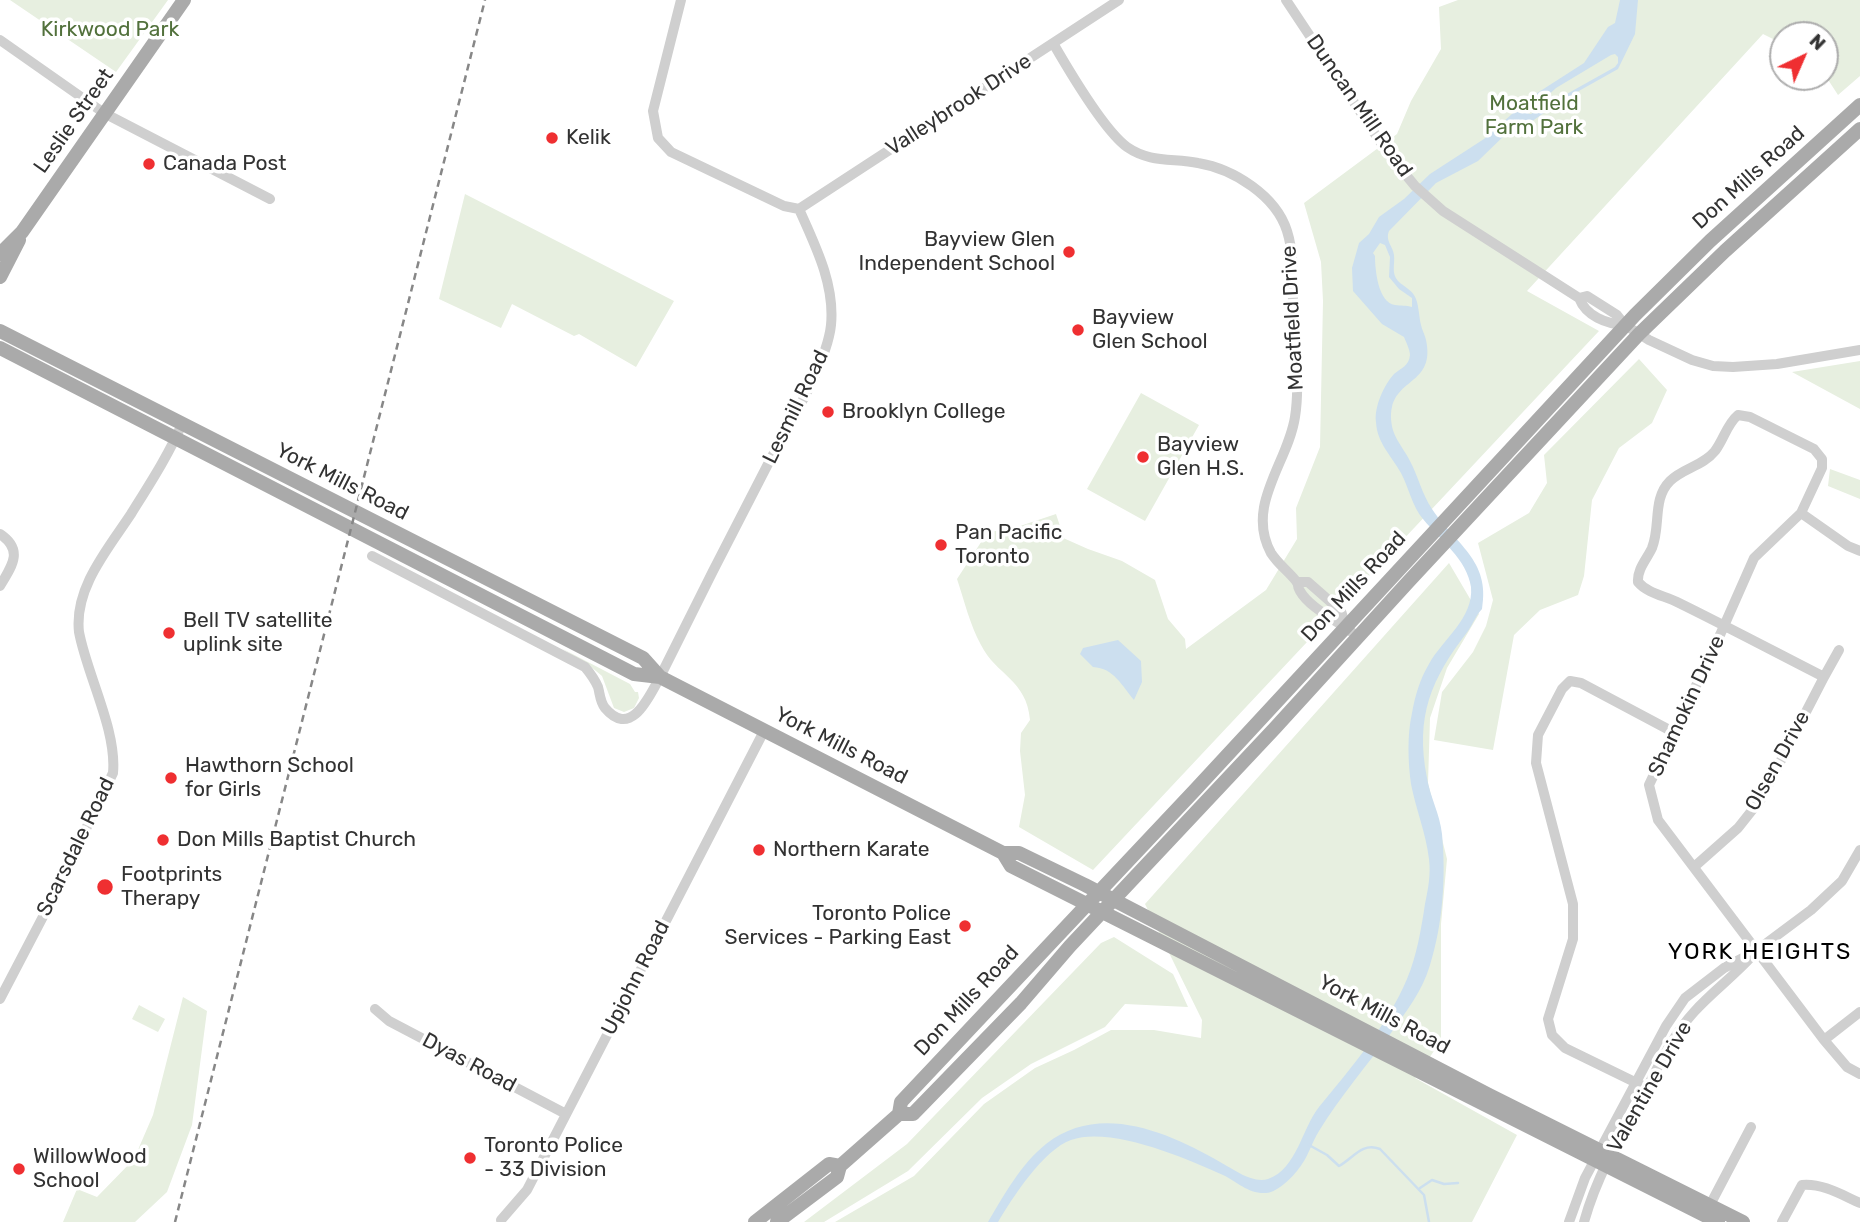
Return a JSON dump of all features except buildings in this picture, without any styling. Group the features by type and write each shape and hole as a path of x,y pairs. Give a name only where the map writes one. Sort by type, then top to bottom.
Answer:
{"main road":[{"name":"Leslie Street","path":"0,277 22,232 184,0"},
{"name":"Don Mills Road","path":"899,1114 913,1114 1275,728 1358,636 1404,576 1497,475 1625,326 1710,241 1860,105"},
{"name":"Don Mills Road","path":"1497,475 1725,251 1860,129"},
{"name":"Leslie Street","path":"0,254 22,232"},
{"name":"York Mills Road","path":"0,331 575,622 643,658 660,677 764,731 1003,853 1019,853 1099,893 1428,1069 1489,1095 1718,1222"},
{"name":"York Mills Road","path":"0,348 634,674 660,677"},
{"name":"Don Mills Road","path":"777,1222 837,1177 840,1166 899,1114 901,1102 1346,627 1404,576"},
{"name":"York Mills Road","path":"1003,853 1011,866 1338,1022"},
{"path":"994,1004 1005,1017"},
{"path":"933,1069 945,1080"},
{"name":"York Mills Road","path":"1603,1158 1743,1222"},
{"name":"Don Mills Road","path":"755,1222 830,1164 840,1166"}],"street":[{"path":"681,0 653,111 658,138 671,152 784,206 799,209"},
{"name":"Valleybrook Drive","path":"799,209 1119,0"},
{"name":"Duncan Mill Road","path":"1286,0 1396,164 1415,186 1443,211 1579,298 1587,296 1617,315 1625,326 1692,360 1733,367 1777,364 1860,350"},
{"path":"0,40 104,113 270,198"},
{"name":"Moatfield Drive","path":"1053,43 1103,119 1125,145 1144,157 1159,161 1199,163 1224,172 1266,197 1278,211 1291,249 1297,397 1286,452 1264,502 1262,518 1271,552 1297,582 1300,592 1332,621 1358,636"},
{"name":"Lesmill Road","path":"660,677 803,398 828,342 830,294 813,241 799,209"},
{"name":"Shamokin Drive","path":"1725,626 1638,583 1639,572 1656,536 1661,493 1673,478 1705,460 1715,451 1732,419 1738,415 1750,417 1814,450 1822,458 1822,468 1801,513 1754,558 1725,626 1649,785 1658,820 1824,1040 1847,1067 1860,1074"},
{"name":"Scarsdale Road","path":"0,999 112,776 113,758 108,732 79,634 81,601 92,576 176,439 182,424"},
{"path":"1801,513 1847,546 1860,551"},
{"path":"0,534 9,540 14,553 10,569 0,586"},
{"path":"372,556 586,667 597,684 604,707 616,718 628,719 639,712 660,677"},
{"path":"1725,626 1824,677"},
{"name":"Olsen Drive","path":"1693,867 1738,828 1761,799 1839,649"},
{"path":"1647,1088 1565,1048 1552,1035 1548,1019 1573,939 1573,904 1536,763 1538,735 1562,689 1570,681 1581,683 1675,733"},
{"name":"Upjohn Road","path":"501,1220 527,1190 764,731"},
{"name":"Valentine Drive","path":"1603,1158 1635,1083 1666,1026 1685,998 1724,968 1756,951 1811,910 1842,881 1860,850"},
{"name":"Valentine Drive","path":"1603,1158 1647,1088 1674,1037 1695,1011 1733,977 1756,951"},
{"name":"Dyas Road","path":"375,1009 389,1021 566,1114"},
{"path":"1824,1040 1860,1012"},
{"path":"1710,1205 1751,1127"},
{"path":"1569,1222 1585,1178 1603,1158"},
{"path":"1584,1222 1603,1158"},
{"path":"1782,1222 1802,1185 1822,1187 1860,1203"}],"green space":[{"name":"Kirkwood Park","path":"10,0 168,0 116,72"},
{"name":"Moatfield Farm Park","path":"1458,0 1860,0 1860,76 1838,95 1835,91 1839,91 1839,21 1769,21 1769,37 1763,34 1527,291 1599,331 1093,870 1019,827 1025,795 1020,751 1021,733 1030,720 1028,707 1017,687 981,645 970,621 957,579 987,533 1017,527 1056,514 1063,535 1061,537 1122,561 1155,580 1168,619 1185,639 1186,649 1266,590 1297,539 1296,508 1320,447 1323,301 1321,262 1304,203 1397,134 1411,101 1441,49 1439,7"},
{"path":"465,194 674,301 636,367 579,334 574,336 512,304 501,328 439,299"},
{"path":"1639,359 1667,390 1652,423 1619,448 1592,500 1584,576 1578,595 1540,610 1514,635 1493,750 1434,740 1442,692 1473,652 1486,626 1493,600 1478,543 1529,513 1547,483 1544,455"},
{"path":"1860,361 1860,409 1792,372"},
{"name":"Bayview Glen H.S.","path":"1141,393 1199,425 1145,521 1087,489"},
{"path":"1830,469 1860,480 1860,499 1828,486"},
{"path":"1449,563 1479,614 1447,668 1430,718 1428,783 1447,859 1441,924 1441,1041 1415,1078 1517,1135 1472,1222 835,1222 914,1176 984,1104 1035,1068 1111,1030 1154,1030 1201,1038 1202,1020 1145,904"},
{"path":"561,648 630,684 635,692 638,692 639,698 634,708 624,712 614,708 602,676"},
{"path":"1114,937 1173,974 1188,1007 1125,1004 1105,1027 1031,1064 982,1098 908,1171 824,1222 804,1222 907,1144 1101,943"},
{"path":"183,997 207,1011 192,1125 167,1192 135,1222 63,1222 77,1189 97,1197 134,1159 153,1115"},
{"path":"139,1005 165,1019 158,1032 132,1019"}],"water":[{"path":"1620,0 1638,0 1635,34 1618,69 1561,101 1528,124 1511,129 1478,161 1436,183 1388,235 1394,255 1395,275 1415,296 1418,305 1427,354 1421,372 1396,398 1391,413 1393,430 1432,509 1476,565 1483,592 1482,609 1444,666 1429,699 1425,717 1424,756 1428,785 1441,827 1443,850 1441,917 1427,975 1391,1033 1327,1118 1299,1168 1276,1190 1254,1192 1189,1160 1127,1140 1087,1137 1060,1145 1030,1175 998,1222 988,1222 1014,1180 1037,1152 1067,1131 1088,1125 1111,1123 1156,1132 1256,1179 1268,1179 1278,1174 1292,1157 1319,1107 1368,1046 1399,996 1416,952 1430,865 1411,784 1408,748 1410,721 1423,676 1468,609 1471,587 1459,559 1419,514 1401,473 1379,436 1376,416 1380,396 1394,374 1408,362 1410,353 1404,337 1382,324 1353,291 1352,268 1359,243 1369,234 1379,217 1404,199 1430,174 1484,139 1531,97 1584,63 1608,27 1615,23","holes":["1615,54 1618,57 1615,67 1528,114 1556,88","1380,243 1385,245 1390,257 1389,277 1399,289 1412,298 1412,307 1389,303 1381,292 1373,253"]},
{"path":"1118,640 1141,661 1142,682 1134,700 1112,674 1093,667 1080,654 1083,648"}],"waterway":[{"path":"1309,1145 1327,1155 1339,1166 1362,1149 1380,1149 1424,1195 1429,1222"},
{"path":"1420,1188 1432,1180 1444,1184 1458,1183"}],"railway":[{"path":"175,1222 485,0"}],"place":[{"name":"Kelik","path":"552,138"},
{"name":"Canada Post","path":"149,164"},
{"name":"Bayview Glen Independent School","path":"1069,252"},
{"name":"Bayview Glen School","path":"1078,330"},
{"name":"Brooklyn College","path":"828,412"},
{"name":"Bayview Glen H.S.","path":"1143,457"},
{"name":"Pan Pacific Toronto","path":"941,545"},
{"name":"Bell TV satellite uplink site","path":"169,633"},
{"name":"Hawthorn School for Girls","path":"171,778"},
{"name":"Don Mills Baptist Church","path":"163,840"},
{"name":"Northern Karate","path":"759,850"},
{"name":"Footprints Therapy","path":"105,887"},
{"name":"Toronto Police Services - Parking East","path":"965,926"},
{"name":"Toronto Police - 33 Division","path":"470,1158"},
{"name":"WillowWood School","path":"19,1169"}],"district":[{"name":"YORK HEIGHTS","path":"1760,952"}]}
